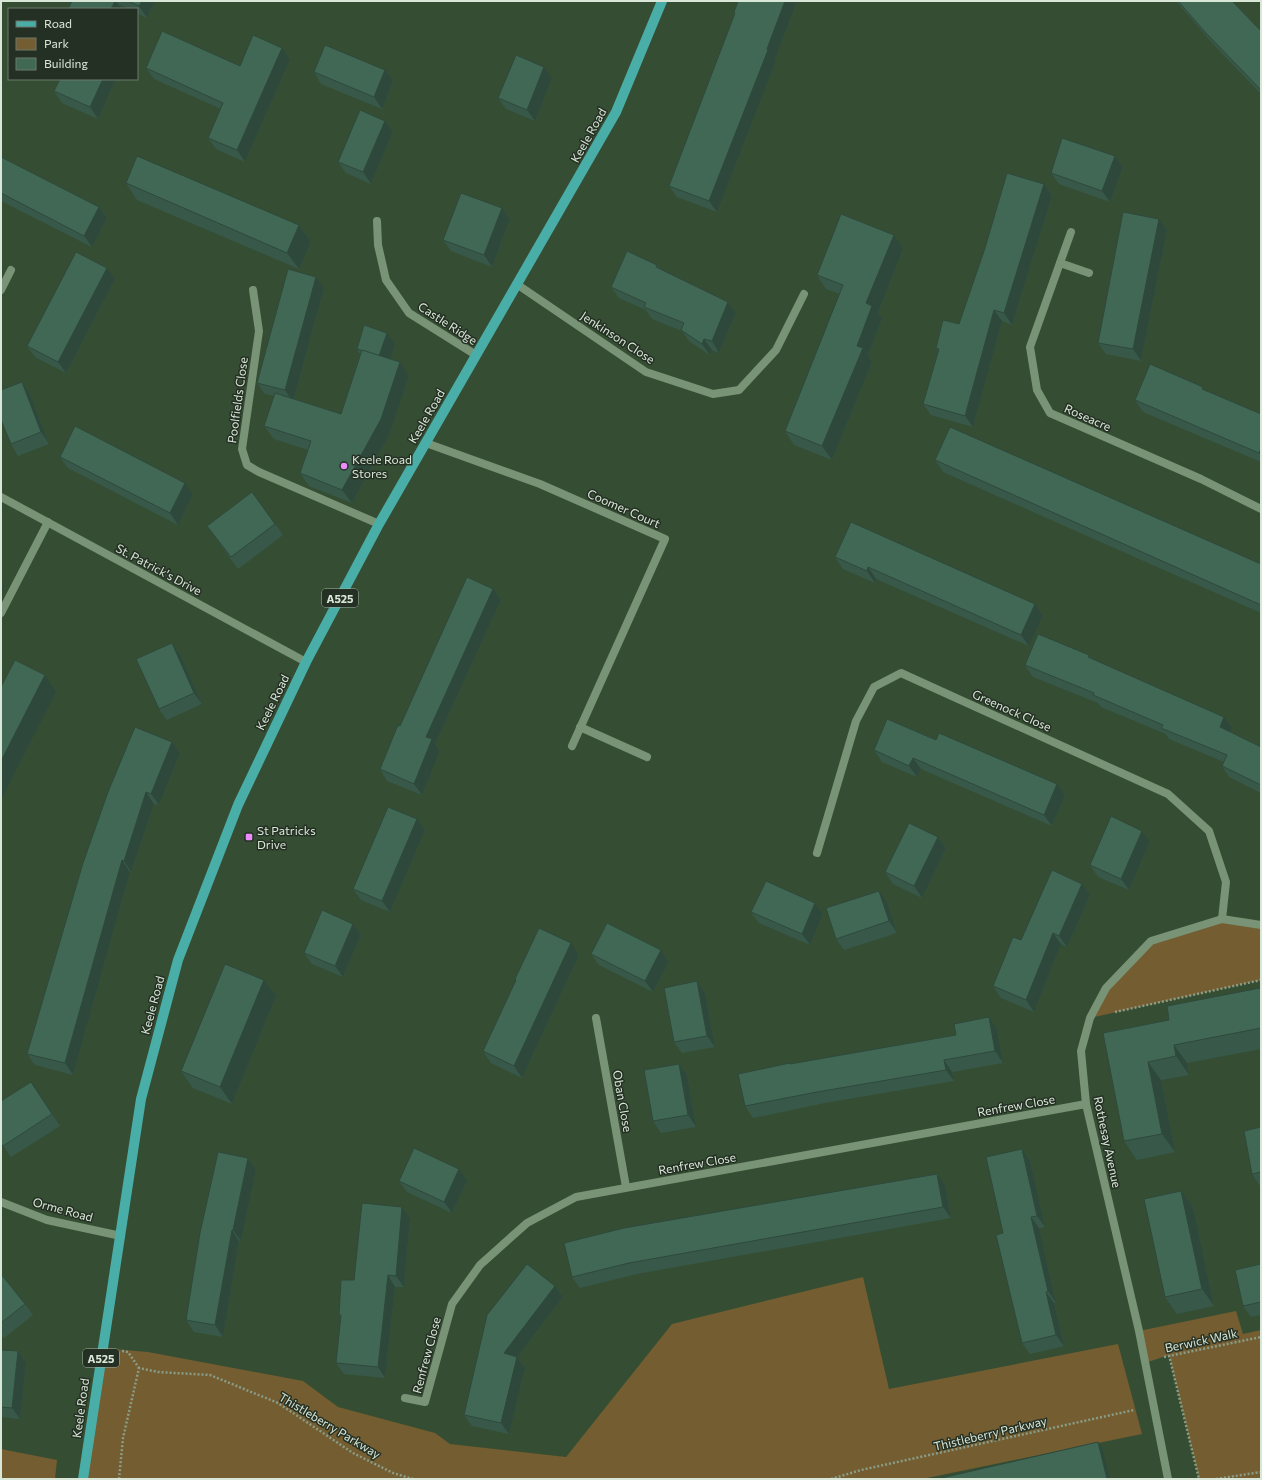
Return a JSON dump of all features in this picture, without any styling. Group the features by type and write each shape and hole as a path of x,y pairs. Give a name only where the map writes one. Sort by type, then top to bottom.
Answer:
{"main road":[{"name":"Keele Road","path":"83,1479 141,1099 178,960 238,805 306,662 379,524 518,285 616,112 662,1"}],"street":[{"name":"Castle Ridge","path":"377,221 378,245 386,280 410,313 476,355"},
{"name":"Roseacre","path":"1071,232 1030,347 1037,390 1050,413 1201,479 1261,509"},
{"path":"1060,263 1089,273"},
{"path":"1,290 11,270"},
{"name":"Jenkinson Close","path":"518,285 646,372 713,394 739,390 776,350 804,294"},
{"name":"Poolfields Close","path":"253,290 259,331 242,449 247,465 259,472 379,524"},
{"name":"Coomer Court","path":"426,443 540,484 665,539 572,746"},
{"name":"St. Patrick's Drive","path":"1,496 306,662"},
{"path":"1,613 48,522"},
{"name":"Greenock Close","path":"818,853 856,721 874,687 901,673 1168,794 1209,831 1226,882 1222,920"},
{"path":"580,727 647,757"},
{"name":"Rothesay Avenue","path":"1168,1479 1152,1406 1145,1363 1086,1104 1081,1051 1090,1018 1106,988 1151,941 1222,920 1261,925"},
{"name":"Oban Close","path":"596,1018 626,1188"},
{"name":"Renfrew Close","path":"405,1398 425,1402 452,1304 480,1265 527,1224 576,1197 1086,1104"},
{"name":"Orme Road","path":"1,1202 47,1220 121,1236"}],"path":[{"path":"1090,1018 1261,980"},
{"name":"Berwick Walk","path":"1145,1363 1169,1355 1261,1337"},
{"path":"1169,1355 1199,1479"},
{"name":"Thistleberry Parkway","path":"119,1479 123,1438 139,1368 158,1372 210,1375 278,1403 354,1453 393,1473 413,1479"},
{"name":"Thistleberry Parkway","path":"832,1479 861,1470 1152,1406"},
{"path":"1216,1479 1261,1472"}],"green space":[{"path":"1222,919 1261,925 1261,980 1090,1018 1106,988 1151,941"},
{"path":"863,1277 889,1389 1118,1344 1142,1434 922,1479 83,1479 102,1348 148,1352 303,1381 338,1407 435,1433 450,1444 566,1457 672,1324"},
{"path":"1236,1311 1243,1334 1261,1330 1261,1479 1199,1479 1169,1355 1145,1363 1139,1331"},
{"path":"1,1449 57,1460 55,1479 1,1479"}],"building":[{"path":"72,1 115,1 112,8 68,8"},
{"path":"128,1 142,1 139,6"},
{"path":"738,1 785,1 767,49 768,50 709,201 669,186 735,13 734,12"},
{"path":"1178,1 1232,1 1261,31 1261,90 1206,33"},
{"path":"162,31 240,66 253,35 282,48 237,150 208,138 223,103 146,68"},
{"path":"325,45 385,70 374,97 314,72"},
{"path":"516,55 544,67 527,110 498,98"},
{"path":"60,80 103,80 90,107 54,91"},
{"path":"360,110 385,121 363,172 338,162"},
{"path":"1062,138 1115,156 1102,191 1051,173"},
{"path":"137,156 299,225 287,253 126,183"},
{"path":"1,157 99,207 84,236 1,193"},
{"path":"1007,173 1044,184 1004,313 994,310 965,416 923,404 939,349 936,348 943,320 959,324 985,248"},
{"path":"461,193 502,208 484,255 443,240"},
{"path":"1123,212 1159,219 1133,349 1098,343"},
{"path":"841,214 894,235 866,303 872,306 857,346 863,348 822,446 785,431 843,285 817,275"},
{"path":"627,251 657,265 656,267 728,302 712,341 704,339 702,344 681,330 684,323 644,307 646,303 611,287"},
{"path":"76,252 107,268 58,362 27,346"},
{"path":"288,269 316,277 285,390 257,383"},
{"path":"364,325 387,333 379,356 357,349"},
{"path":"362,350 400,362 381,419 342,490 300,473 311,441 264,426 275,393 341,414"},
{"path":"1150,364 1203,387 1202,389 1261,414 1261,448 1259,453 1135,400"},
{"path":"22,382 41,432 11,444 1,420 1,390"},
{"path":"75,426 185,483 170,513 60,457"},
{"path":"950,427 1261,564 1261,605 935,460"},
{"path":"252,492 275,524 231,557 207,526"},
{"path":"851,522 1035,604 1021,635 868,567 867,571 835,557"},
{"path":"467,577 493,589 426,737 432,739 414,784 380,769 398,725 400,726"},
{"path":"1038,634 1089,655 1088,657 1224,717 1220,727 1261,747 1261,785 1222,766 1227,755 1161,728 1163,725 1093,695 1094,693 1025,665"},
{"path":"172,643 194,693 159,709 136,659"},
{"path":"15,660 45,675 1,761 1,687"},
{"path":"887,719 936,740 939,733 1057,784 1044,815 913,758 909,766 874,750"},
{"path":"135,727 172,742 151,794 146,792 124,861 122,860 65,1063 27,1054 83,863 108,792"},
{"path":"388,807 417,819 382,901 353,889"},
{"path":"1111,816 1142,831 1121,879 1090,865"},
{"path":"909,823 938,837 914,886 885,872"},
{"path":"1052,870 1082,884 1059,936 1053,933 1026,1000 993,986 1013,937 1021,940"},
{"path":"766,881 815,903 802,934 751,912"},
{"path":"879,891 889,921 836,939 826,908"},
{"path":"322,910 353,924 335,966 304,953"},
{"path":"607,923 661,950 645,981 591,954"},
{"path":"539,928 571,943 514,1066 483,1051"},
{"path":"225,964 264,980 220,1087 181,1071"},
{"path":"697,981 707,1036 674,1042 664,988"},
{"path":"1260,988 1261,1028 1174,1045 1176,1056 1148,1062 1162,1134 1124,1141 1103,1033 1169,1020 1167,1006"},
{"path":"989,1017 995,1051 944,1060 946,1070 745,1106 738,1074 790,1063 956,1035 954,1024"},
{"path":"679,1064 688,1115 653,1121 644,1070"},
{"path":"31,1082 52,1114 3,1146 1,1143 1,1101"},
{"path":"1261,1127 1261,1172 1252,1174 1244,1131"},
{"path":"414,1148 459,1169 444,1202 399,1181"},
{"path":"1022,1149 1037,1216 1031,1217 1048,1291 1046,1292 1056,1335 1022,1343 996,1235 1003,1233 986,1157"},
{"path":"218,1152 248,1158 232,1230 215,1325 186,1320 200,1233"},
{"path":"937,1174 943,1207 629,1263 572,1277 564,1243 624,1228"},
{"path":"1181,1191 1202,1289 1165,1297 1144,1199"},
{"path":"362,1203 402,1207 396,1276 388,1275 378,1367 336,1363 341,1315 339,1315 341,1280 354,1280"},
{"path":"527,1264 555,1286 504,1353 517,1357 501,1423 464,1415 487,1315"},
{"path":"1261,1264 1261,1302 1243,1306 1235,1270"},
{"path":"1,1274 25,1304 1,1323"},
{"path":"1,1350 18,1351 12,1408 1,1407"},
{"path":"1098,1442 1107,1479 937,1479"}],"place":[{"name":"Keele Road Stores","path":"344,466"},
{"name":"St Patricks Drive","path":"249,837"}]}
